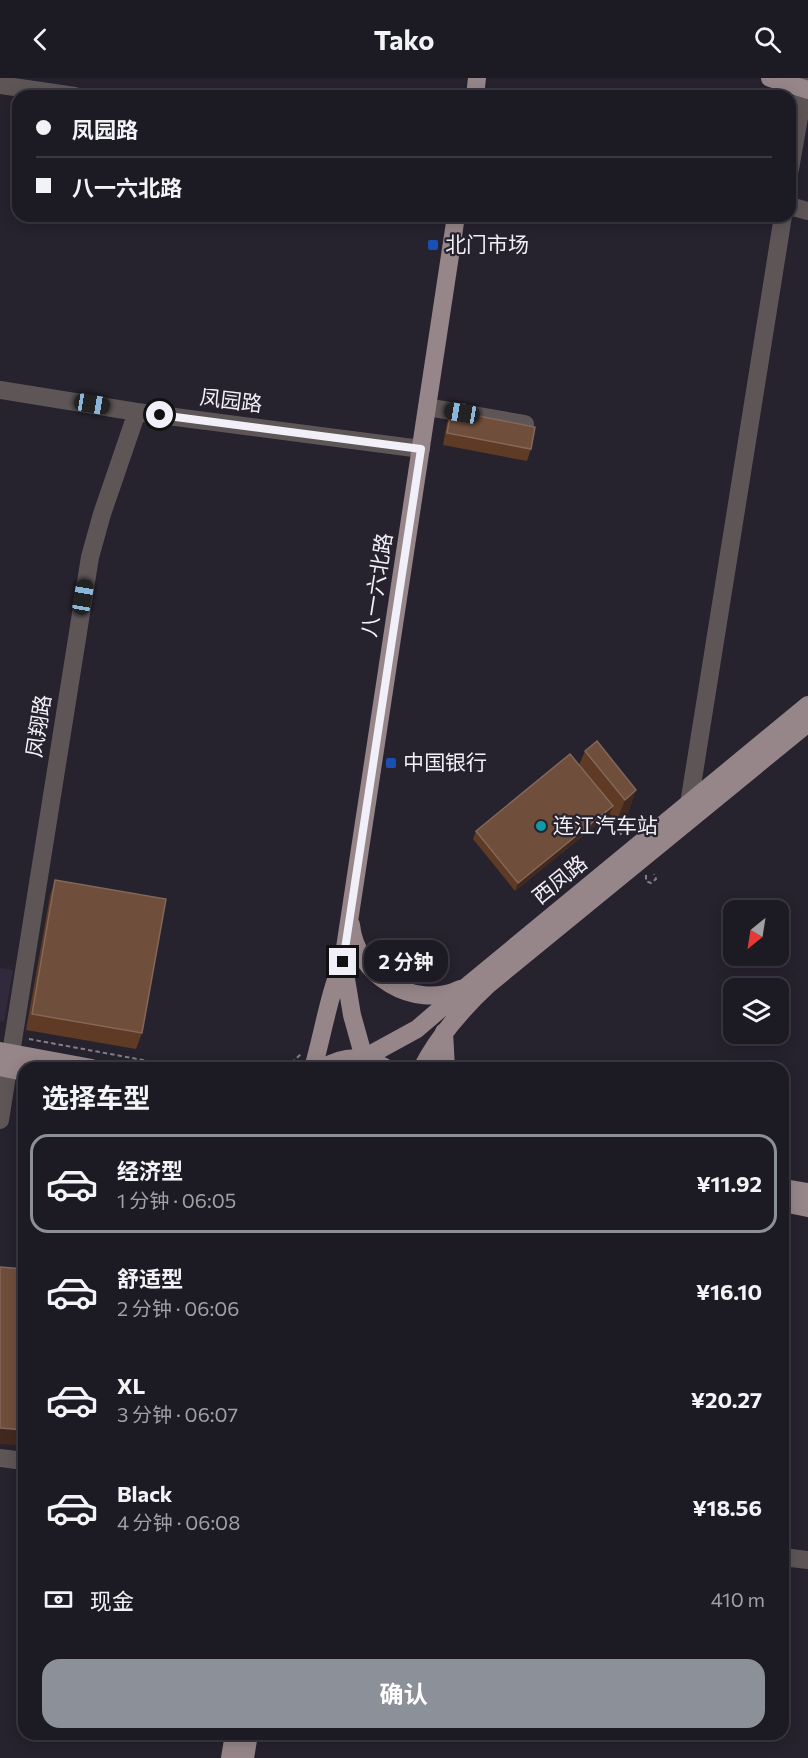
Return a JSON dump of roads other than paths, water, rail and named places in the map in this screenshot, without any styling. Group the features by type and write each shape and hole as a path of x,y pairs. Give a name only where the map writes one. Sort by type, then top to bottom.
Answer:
{"main road":[{"path":"770,78 806,85"},
{"name":"八一六北路","path":"315,1062 335,981 343,962 455,222"},
{"name":"西凤路","path":"364,1058 417,1029 808,705"},
{"name":"西凤路","path":"426,1062 444,1032 489,984 808,723"},
{"path":"350,914 352,934 362,957 378,976 391,984 414,994 430,996 455,992 467,986"},
{"name":"八一六北路","path":"343,962 351,1015 364,1058"},
{"path":"444,1032 446,1062"},
{"path":"9,1058 42,1062"},
{"path":"334,1062 350,1058 364,1058 373,1062"},
{"path":"789,1189 808,1192"},
{"path":"789,1204 808,1208"},
{"path":"230,1758 233,1740"},
{"path":"245,1758 248,1740"}],"street":[{"path":"2,78 0,86 30,90"},
{"path":"796,138 806,85"},
{"path":"689,804 782,222"},
{"name":"凤园路","path":"0,390 137,412 421,449"},
{"path":"427,407 525,424"},
{"name":"凤翔路","path":"0,1120 90,557 102,514 137,412"},
{"path":"0,1458 18,1460"},
{"path":"789,1558 808,1560"}],"place":[{"name":"北门市场","path":"433,245"},
{"name":"中国银行","path":"391,763"},
{"name":"连江汽车站","path":"541,826"}]}
